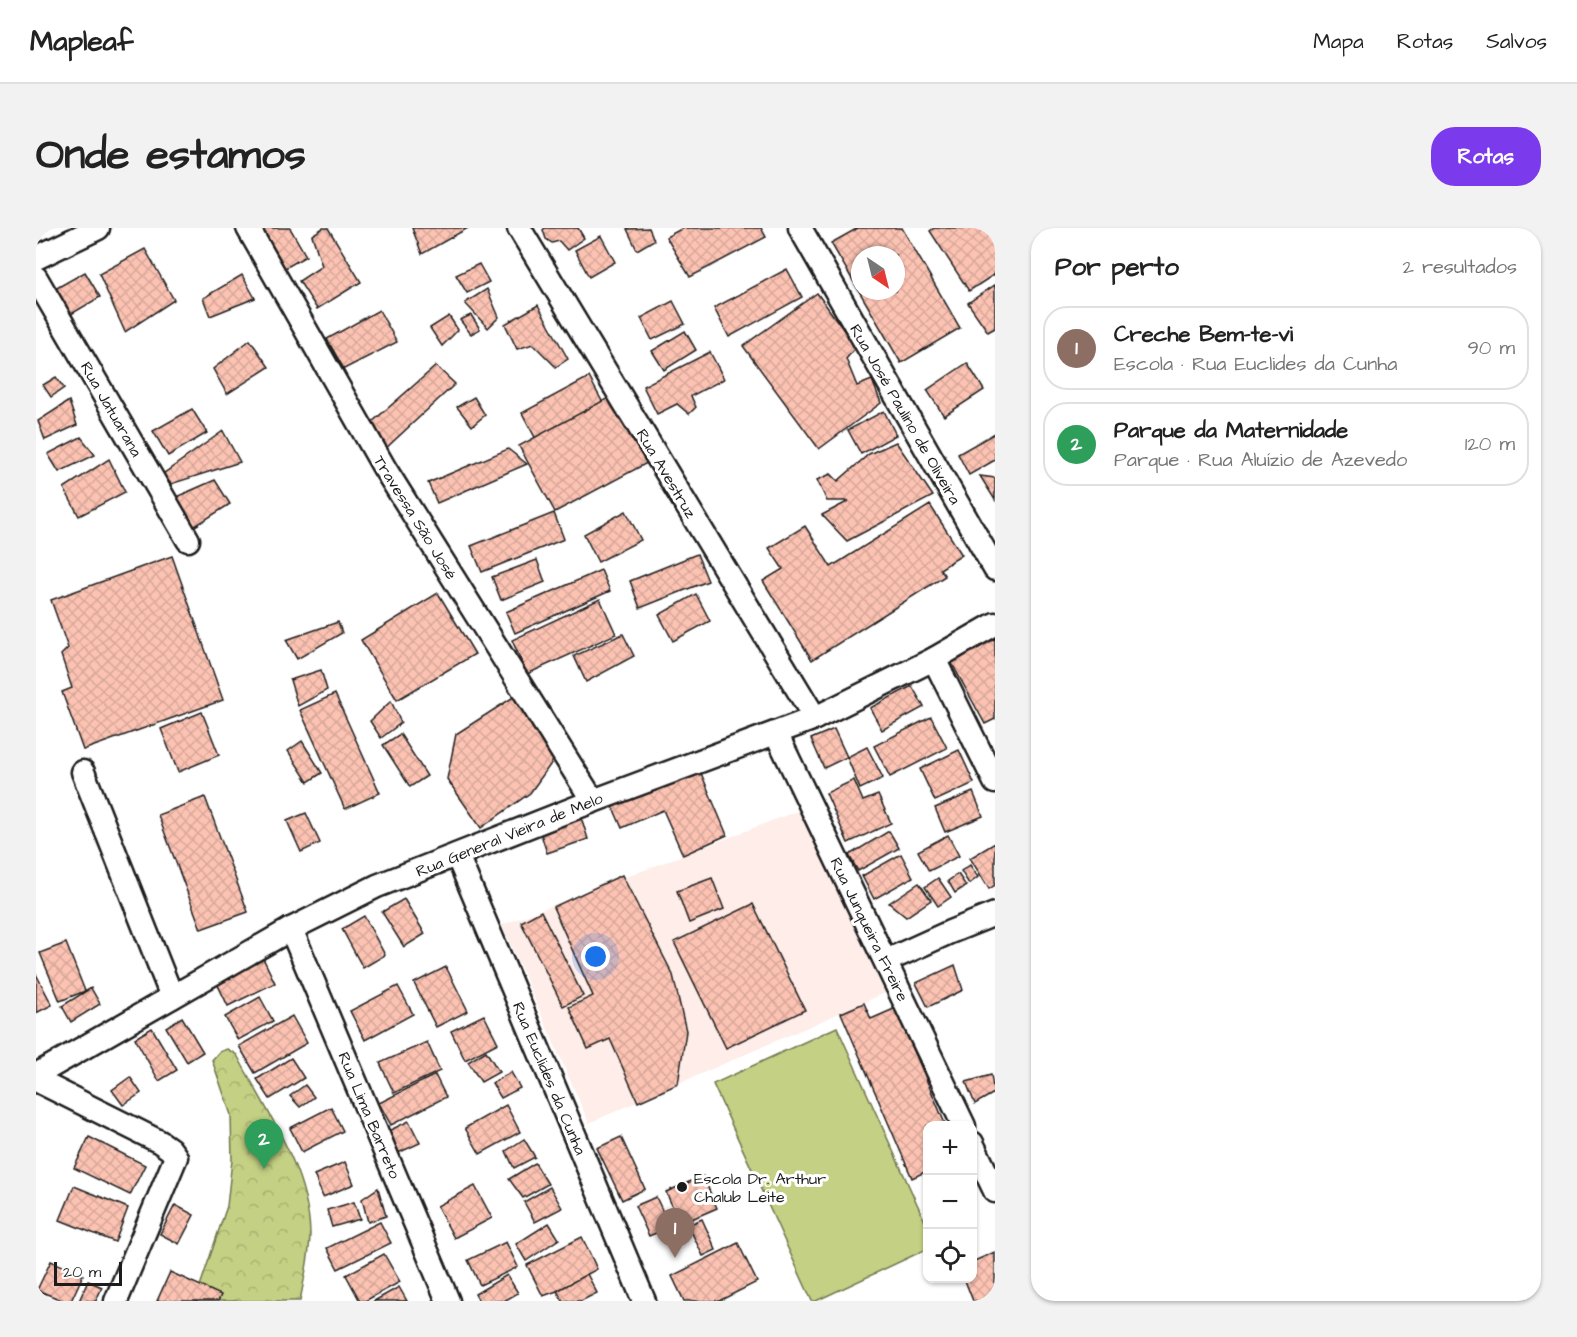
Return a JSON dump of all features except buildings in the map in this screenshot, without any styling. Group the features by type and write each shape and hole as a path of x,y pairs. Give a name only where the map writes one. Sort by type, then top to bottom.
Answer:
{"street":[{"path":"36,258 98,228"},
{"name":"Travessa São José","path":"248,228 385,469 593,801"},
{"name":"Rua Avestruz","path":"519,228 815,718"},
{"name":"Rua José Paulino de Oliveira","path":"800,228 995,569"},
{"name":"Rua Jatuarana","path":"36,278 188,540"},
{"name":"Rua General Vieira de Melo","path":"36,1075 291,929 378,886 593,801 815,718 934,658 995,624"},
{"path":"934,658 995,782"},
{"name":"Rua Junqueira Freire","path":"776,733 962,1121"},
{"path":"83,772 172,997"},
{"name":"Rua Euclides da Cunha","path":"457,855 640,1300"},
{"path":"886,961 995,914"},
{"name":"Rua Lima Barreto","path":"291,929 448,1301"},
{"path":"36,1080 160,1142 176,1156 116,1301"},
{"path":"982,1150 995,1191"}],"shaded area":[{"path":"800,810 885,993 589,1123 502,925"}],"green space":[{"path":"837,1027 923,1217 923,1251 812,1301 713,1084"},
{"path":"227,1049 237,1055 284,1141 302,1186 310,1233 300,1301 195,1301 227,1206 232,1160 231,1115 212,1060 219,1052"}],"place":[{"name":"Parque da Maternidade","path":"264,1169"},
{"name":"Escola Dr. Arthur Chalub Leite","path":"682,1187"},
{"name":"Creche Bem-te-vi","path":"675,1258"}]}
